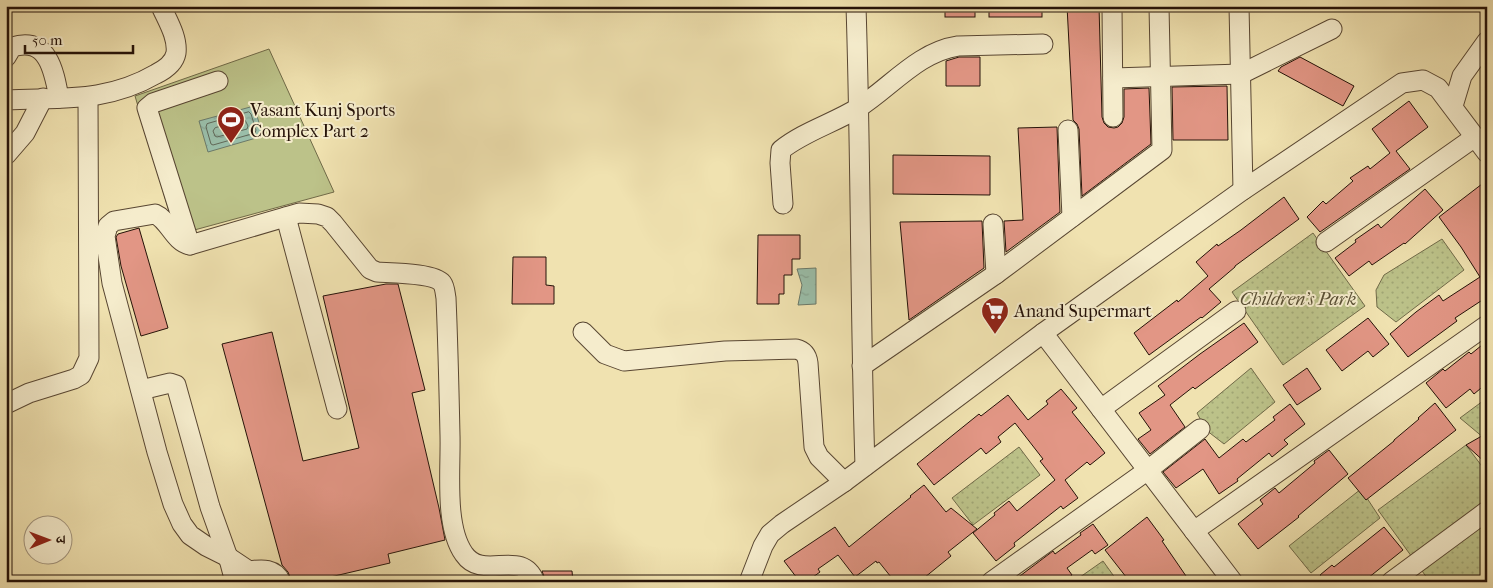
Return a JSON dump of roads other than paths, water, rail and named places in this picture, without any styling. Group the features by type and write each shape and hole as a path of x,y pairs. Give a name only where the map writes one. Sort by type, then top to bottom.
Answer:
{"street":[{"path":"6,100 88,98 140,84 164,69 172,62 176,55 173,34 160,6"},
{"path":"856,6 862,366 866,466"},
{"path":"1112,6 1113,117"},
{"path":"862,366 996,274 1162,150 1159,6"},
{"path":"1240,6 1243,190"},
{"path":"1112,78 1241,74 1332,29"},
{"path":"1453,106 1462,76 1487,40"},
{"path":"783,204 781,150 859,107 892,81 933,54 946,48 958,46 1043,44"},
{"path":"6,57 12,47 32,45 41,50 55,76 51,98 6,155"},
{"path":"749,582 763,546 770,534 782,524 844,482 1043,333 1243,190 1402,83 1423,80 1430,82 1438,88 1487,153"},
{"path":"190,245 147,108 152,102 218,81"},
{"path":"6,404 29,393 74,379 81,374 89,358 88,98"},
{"path":"1068,130 1072,217"},
{"path":"1326,242 1475,137"},
{"path":"281,582 278,576 270,571 248,578 228,556 197,541 182,524 165,480 112,283 106,236 108,226 117,220 155,214 162,218 182,242 190,245 286,217 308,213 327,216 370,269 378,272 429,277 441,282 445,288 446,298 451,454 450,501 458,542 464,555 473,563 482,567 500,565 524,567 532,573 535,582"},
{"path":"286,217 337,409"},
{"path":"994,224 996,274"},
{"path":"1101,409 1236,311"},
{"path":"1194,531 1487,325"},
{"path":"583,332 605,354 624,361 725,350 796,349 802,351 807,356 808,363 814,447 819,457 844,482"},
{"path":"1043,333 1233,582"},
{"path":"141,390 170,383 176,385 210,507 228,556"},
{"path":"991,582 1148,470 1200,429"},
{"path":"1391,582 1487,511"}],"water":[{"path":"254,106 263,136 208,152 199,121"},
{"path":"816,268 816,304 798,305 802,285 797,269"}],"place":[{"name":"Vasant Kunj Sports Complex Part 2","path":"231,144"},
{"name":"Anand Supermart","path":"995,335"}],"park label":[{"name":"Children's Park","path":"1298,299"}]}
